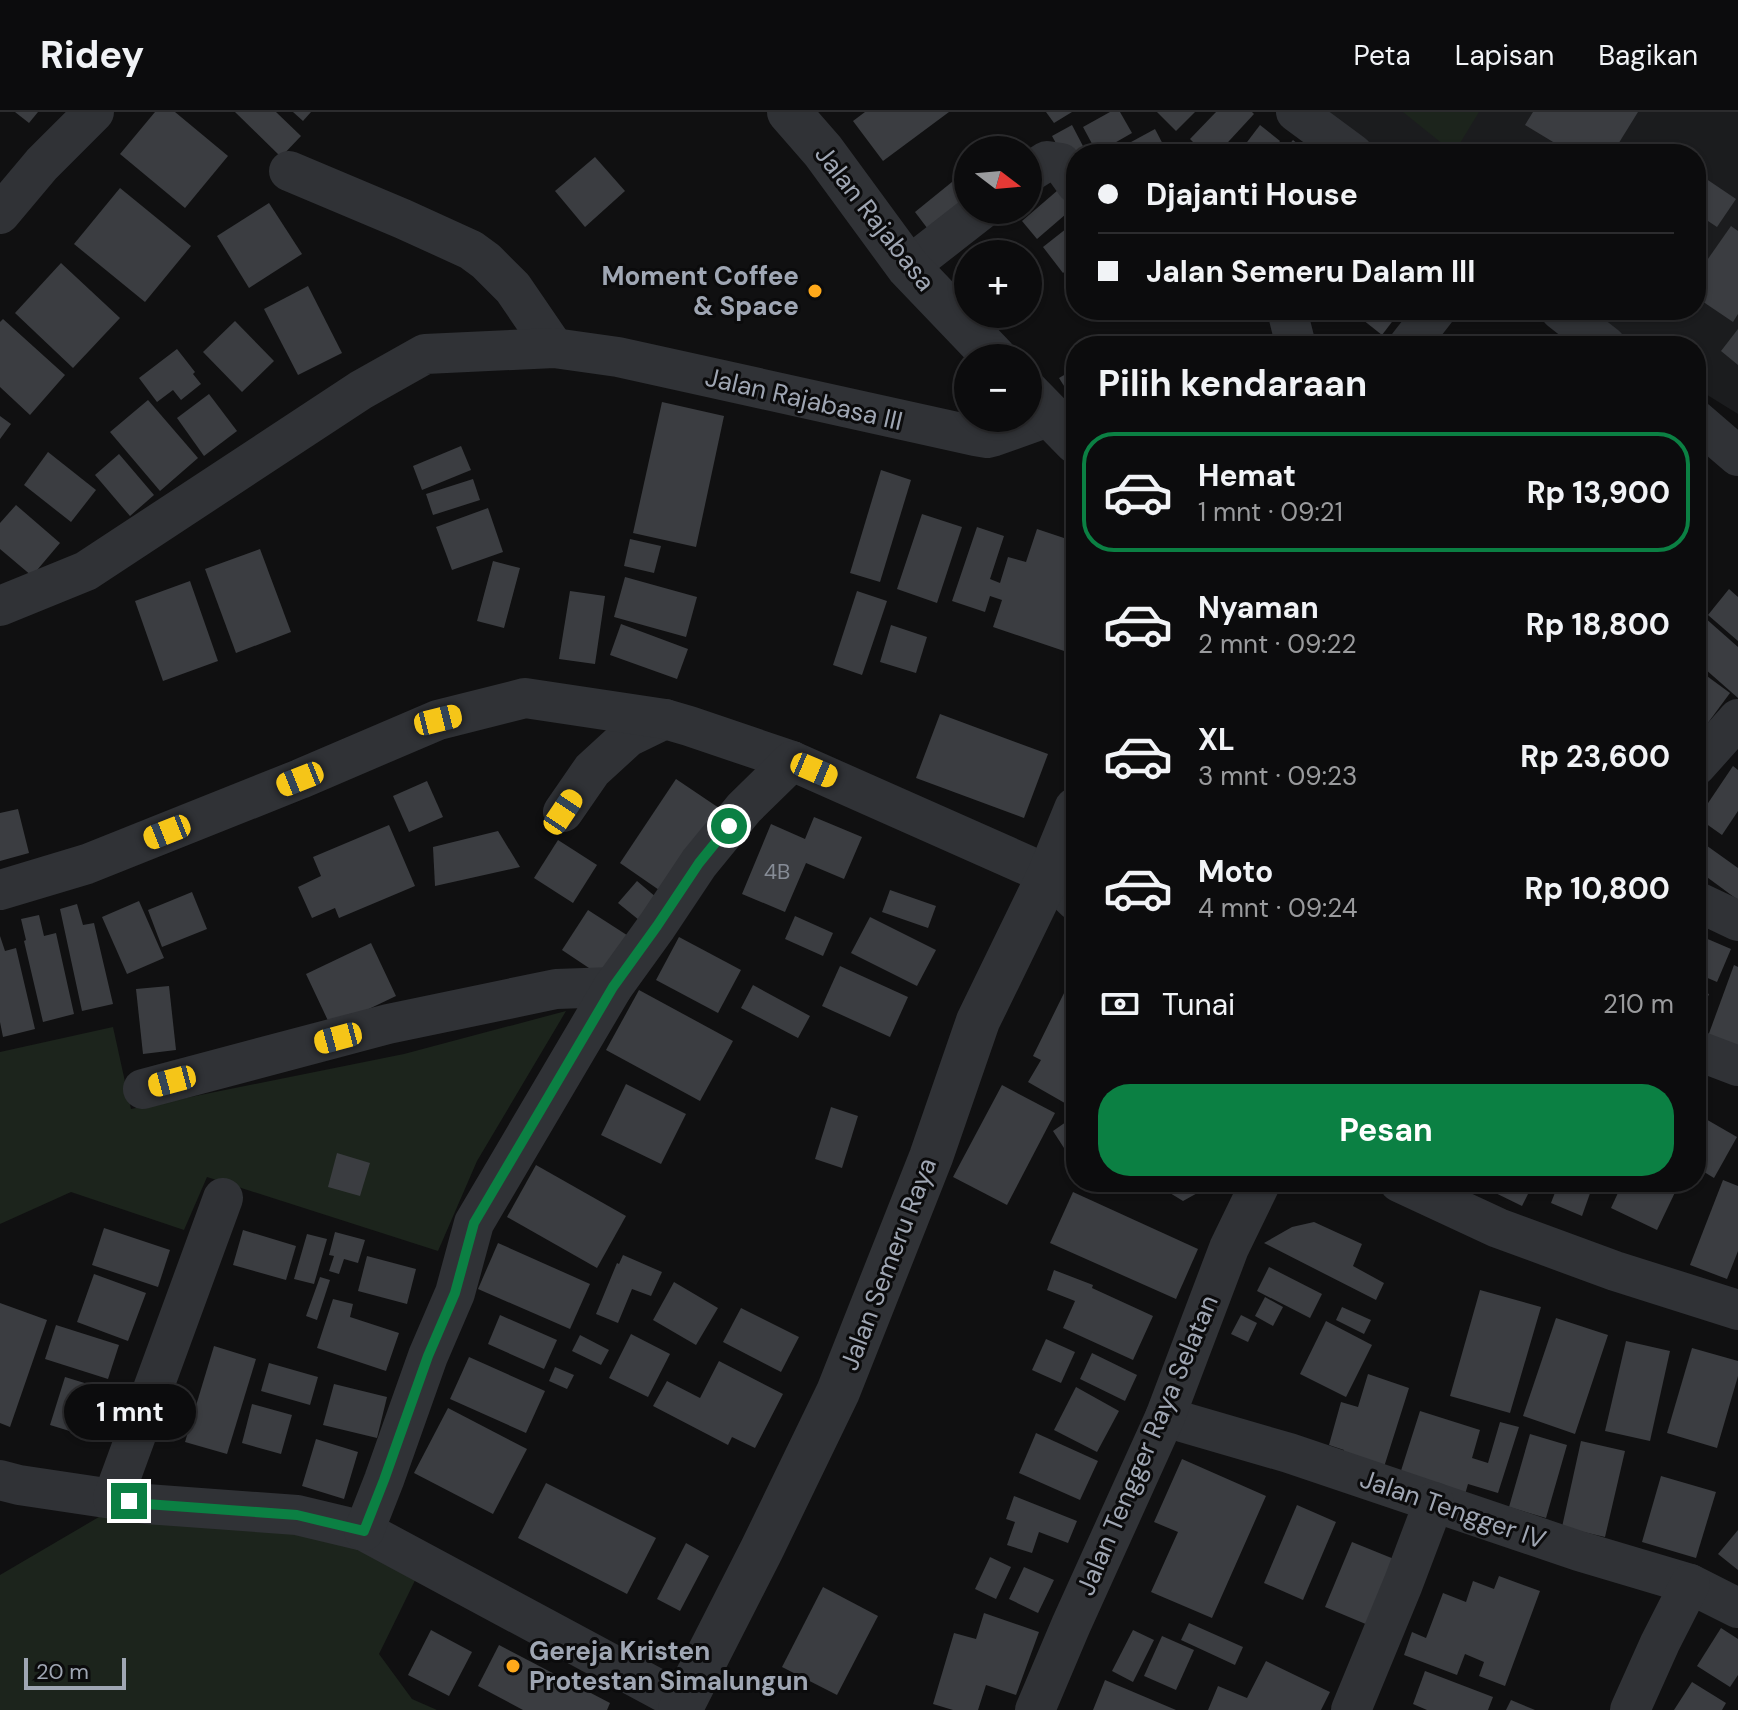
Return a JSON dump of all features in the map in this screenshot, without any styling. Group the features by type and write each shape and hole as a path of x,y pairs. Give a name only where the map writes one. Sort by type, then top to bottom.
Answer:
{"street":[{"path":"0,214 42,164 94,112"},
{"name":"Jalan Rajabasa","path":"789,112 823,151 908,267 982,344"},
{"path":"1296,112 1339,144"},
{"path":"1042,164 1047,161 1061,163 1066,170"},
{"path":"289,171 471,250 513,288 554,348"},
{"path":"908,267 963,224"},
{"path":"1416,336 1428,320"},
{"path":"1573,320 1593,336"},
{"name":"Jalan Rajabasa III","path":"0,606 86,571 361,390 425,354 554,348 618,357 987,438 1052,417"},
{"path":"1706,429 1738,456"},
{"path":"0,890 87,864 438,720 525,698 665,719 792,761 1062,888"},
{"path":"563,812 592,770 628,737 665,719"},
{"path":"1706,755 1738,719"},
{"path":"364,1531 428,1356 455,1293 474,1223 613,987 699,863 744,808 792,761"},
{"name":"Jalan Semeru Raya","path":"682,1706 838,1392 931,1157 978,1021 1062,888 1066,865"},
{"path":"1706,906 1738,921"},
{"path":"143,1089 388,1024 556,989 613,987"},
{"path":"1706,1054 1738,1066"},
{"name":"Jalan Tengger Raya Selatan","path":"1035,1710 1165,1417 1229,1248 1256,1192"},
{"path":"1421,1192 1498,1228 1615,1271 1738,1310"},
{"path":"113,1498 223,1198"},
{"name":"Jalan Tengger IV","path":"1165,1417 1289,1453 1579,1551 1690,1584 1738,1608"},
{"path":"0,1480 146,1504 297,1515 364,1531 682,1706"},
{"path":"1351,1710 1434,1502"},
{"path":"1630,1710 1690,1584"}],"shaded area":[{"path":"1319,112 1738,112 1738,414 1706,394 1706,336 1619,336 1597,320 1706,320 1706,144 1360,144"},
{"path":"1403,112 1479,112 1459,144 1443,144"},
{"path":"566,1011 477,1161 438,1251 207,1177 184,1230 71,1192 0,1224 0,1052 113,1027 131,1109 404,1054"},
{"path":"104,1514 246,1518 424,1562 379,1654 412,1699 437,1710 0,1710 0,1575"}],"building":[{"path":"15,112 38,112 29,123"},
{"path":"155,112 175,112 228,156 185,208 120,154"},
{"path":"235,112 276,112 301,136 281,157"},
{"path":"293,112 311,112 303,121"},
{"path":"865,112 949,112 883,161 853,121"},
{"path":"1046,112 1072,112 1054,123"},
{"path":"1110,112 1120,112 1132,133 1113,144 1092,144 1083,127"},
{"path":"1157,112 1195,112 1176,131"},
{"path":"1216,112 1254,114 1226,144 1195,144 1190,139"},
{"path":"1533,112 1638,112 1618,144 1556,144 1525,125"},
{"path":"1072,125 1082,144 1066,144 1064,158 1052,136"},
{"path":"1260,125 1280,141 1278,144 1246,144"},
{"path":"1155,129 1163,144 1127,144"},
{"path":"595,157 625,191 585,227 555,191"},
{"path":"1706,179 1736,199 1717,227 1706,220"},
{"path":"954,180 954,224 957,224 940,245 915,212"},
{"path":"120,188 191,246 145,302 74,244"},
{"path":"1058,190 1066,200 1066,214 1037,239 1024,224 1042,224 1042,204"},
{"path":"269,203 302,254 249,288 217,236"},
{"path":"1731,226 1738,231 1738,314 1733,322 1706,304 1706,262"},
{"path":"1066,229 1066,270 1063,273 1043,247"},
{"path":"61,263 120,318 73,368 15,313"},
{"path":"308,286 342,353 298,375 264,309"},
{"path":"3,319 65,375 30,415 0,387 0,322"},
{"path":"1363,320 1393,320 1382,335"},
{"path":"235,321 274,361 242,392 203,352"},
{"path":"1738,329 1738,365 1721,351"},
{"path":"177,349 201,384 181,400 173,390 157,402 139,378"},
{"path":"1066,374 1066,389 1059,378"},
{"path":"209,394 237,431 204,456 177,418"},
{"path":"148,400 198,458 160,491 110,432"},
{"path":"662,402 724,416 696,547 633,533"},
{"path":"0,416 11,424 0,439"},
{"path":"461,446 471,470 422,490 413,466"},
{"path":"48,452 96,490 71,522 24,485"},
{"path":"119,454 154,495 130,516 95,475"},
{"path":"881,470 911,480 880,582 850,573"},
{"path":"473,479 480,500 433,515 426,494"},
{"path":"16,505 60,543 32,576 0,549 0,523"},
{"path":"488,508 503,552 452,570 436,527"},
{"path":"922,514 962,527 937,603 897,589"},
{"path":"977,527 1004,536 990,579 1000,583 1008,557 1026,562 1037,529 1066,539 1066,652 993,627 1002,600 990,596 985,612 952,601"},
{"path":"630,539 661,546 654,573 624,566"},
{"path":"260,549 291,632 236,653 205,569"},
{"path":"493,561 520,568 504,628 477,621"},
{"path":"625,577 697,597 686,637 614,617"},
{"path":"190,581 218,661 163,681 135,601"},
{"path":"1729,589 1738,597 1738,641 1708,615"},
{"path":"570,591 605,596 595,664 559,659"},
{"path":"857,591 887,601 862,675 833,665"},
{"path":"1706,619 1738,647 1738,698 1706,670"},
{"path":"621,624 688,649 677,679 610,655"},
{"path":"891,625 927,637 916,673 880,662"},
{"path":"1706,675 1730,693 1706,725"},
{"path":"940,714 1048,754 1024,818 916,778"},
{"path":"1733,766 1738,770 1738,811 1722,835 1706,824 1706,806"},
{"path":"676,779 719,808 662,892 620,863"},
{"path":"427,781 443,817 409,832 393,796"},
{"path":"18,809 29,853 0,861 0,813"},
{"path":"814,817 862,837 844,879 806,863 785,912 742,894 771,824 805,839"},
{"path":"389,825 415,886 339,918 335,908 312,918 298,887 321,876 313,857"},
{"path":"498,831 520,867 435,886 433,847"},
{"path":"558,840 597,865 573,903 534,878"},
{"path":"1706,845 1738,868 1738,900 1706,876"},
{"path":"637,881 657,898 639,920 618,903"},
{"path":"890,890 936,906 928,928 882,912"},
{"path":"192,892 207,929 162,947 148,910"},
{"path":"139,901 164,958 127,974 102,917"},
{"path":"77,904 83,925 94,923 113,1004 82,1011 60,909"},
{"path":"588,910 633,939 607,980 562,950"},
{"path":"39,915 44,936 56,933 74,1014 43,1022 21,919"},
{"path":"795,916 833,933 823,956 785,939"},
{"path":"870,917 936,950 917,986 851,953"},
{"path":"0,936 5,951 16,948 35,1029 3,1037 0,1022"},
{"path":"679,937 741,970 718,1013 656,980"},
{"path":"1706,938 1731,949 1717,982 1706,977"},
{"path":"371,943 396,996 331,1027 306,974"},
{"path":"1734,965 1738,967 1738,1054 1706,1047"},
{"path":"840,966 908,997 890,1037 822,1006"},
{"path":"753,985 810,1016 798,1038 741,1008"},
{"path":"169,986 176,1050 143,1054 136,989"},
{"path":"1066,989 1066,1104 1028,1082 1041,1060 1033,1056"},
{"path":"639,990 733,1041 700,1101 606,1050"},
{"path":"626,1084 686,1114 661,1164 601,1135"},
{"path":"1002,1085 1055,1113 1007,1205 953,1177"},
{"path":"831,1107 858,1116 842,1168 815,1159"},
{"path":"1706,1119 1737,1137 1714,1178 1706,1173"},
{"path":"1066,1122 1066,1147 1064,1148 1053,1131"},
{"path":"337,1153 370,1163 360,1196 328,1187"},
{"path":"536,1165 626,1216 597,1268 507,1217"},
{"path":"1723,1180 1738,1186 1738,1251 1727,1279 1690,1265"},
{"path":"1073,1192 1198,1249 1176,1299 1050,1243"},
{"path":"1168,1192 1199,1192 1183,1201"},
{"path":"1493,1192 1529,1192 1522,1206"},
{"path":"1555,1192 1590,1192 1582,1216 1551,1203"},
{"path":"1618,1192 1675,1192 1657,1230 1611,1208"},
{"path":"1314,1222 1362,1244 1353,1266 1384,1283 1376,1300 1264,1243 1292,1227"},
{"path":"104,1228 170,1250 158,1287 92,1265"},
{"path":"243,1230 296,1246 286,1280 233,1265"},
{"path":"335,1232 365,1240 358,1263 344,1259 339,1274 329,1271 334,1256 329,1255"},
{"path":"307,1234 327,1239 314,1284 294,1279"},
{"path":"498,1243 590,1284 570,1329 478,1289"},
{"path":"623,1255 662,1272 651,1296 632,1289 618,1323 596,1314"},
{"path":"367,1256 416,1269 407,1304 358,1291"},
{"path":"1269,1267 1322,1294 1310,1318 1257,1291"},
{"path":"1054,1270 1093,1285 1092,1288 1153,1316 1133,1360 1063,1328 1075,1301 1047,1290"},
{"path":"94,1274 146,1293 128,1341 77,1322"},
{"path":"320,1277 330,1280 317,1320 306,1316"},
{"path":"674,1282 718,1308 696,1345 653,1320"},
{"path":"1480,1290 1541,1307 1510,1413 1450,1396"},
{"path":"1265,1297 1283,1307 1273,1326 1255,1316"},
{"path":"333,1299 353,1304 350,1317 399,1333 386,1371 317,1348"},
{"path":"0,1303 47,1320 10,1427 0,1423"},
{"path":"1342,1307 1371,1320 1364,1334 1336,1320"},
{"path":"741,1308 799,1337 781,1372 723,1342"},
{"path":"500,1315 557,1340 544,1369 488,1344"},
{"path":"1241,1315 1257,1323 1248,1342 1231,1334"},
{"path":"1556,1318 1608,1335 1575,1434 1523,1416"},
{"path":"1326,1321 1372,1345 1346,1397 1300,1374"},
{"path":"56,1325 119,1345 108,1379 45,1359"},
{"path":"631,1334 670,1354 648,1397 609,1378"},
{"path":"580,1335 609,1350 601,1365 572,1351"},
{"path":"1046,1339 1075,1352 1061,1383 1032,1370"},
{"path":"1626,1341 1670,1351 1650,1441 1605,1431"},
{"path":"214,1346 256,1359 227,1454 185,1442"},
{"path":"1692,1348 1738,1361 1738,1376 1717,1448 1667,1433"},
{"path":"1092,1353 1137,1375 1125,1401 1080,1379"},
{"path":"469,1357 545,1391 526,1433 450,1399"},
{"path":"719,1361 783,1394 755,1448 732,1437 728,1445 653,1406 667,1381 700,1398"},
{"path":"269,1363 318,1377 310,1405 261,1391"},
{"path":"555,1367 574,1375 567,1389 549,1381"},
{"path":"1368,1374 1409,1388 1384,1467 1343,1454 1344,1450 1329,1445 1341,1402 1358,1407"},
{"path":"65,1377 117,1393 102,1441 50,1425"},
{"path":"334,1384 387,1397 377,1438 323,1425"},
{"path":"1076,1387 1119,1411 1097,1452 1054,1430"},
{"path":"252,1404 292,1415 281,1454 242,1443"},
{"path":"448,1408 527,1449 493,1514 414,1473"},
{"path":"1420,1411 1480,1430 1472,1458 1488,1463 1500,1422 1519,1427 1498,1493 1468,1484 1464,1498 1399,1477"},
{"path":"1036,1433 1098,1461 1080,1500 1019,1473"},
{"path":"1530,1434 1567,1445 1546,1518 1509,1507"},
{"path":"316,1439 358,1452 344,1499 302,1486"},
{"path":"1581,1441 1625,1451 1605,1537 1562,1527"},
{"path":"1182,1459 1266,1496 1212,1618 1151,1592 1178,1532 1154,1522"},
{"path":"1661,1476 1716,1492 1696,1558 1642,1542"},
{"path":"546,1483 656,1538 627,1594 518,1538"},
{"path":"1014,1496 1077,1521 1068,1543 1039,1532 1032,1553 1007,1545 1015,1522 1006,1519"},
{"path":"1297,1505 1336,1522 1303,1600 1264,1583"},
{"path":"1738,1530 1738,1570 1718,1554"},
{"path":"1352,1542 1394,1559 1368,1625 1325,1607"},
{"path":"686,1543 709,1556 680,1611 657,1599"},
{"path":"990,1557 1011,1567 996,1599 975,1589"},
{"path":"1024,1567 1054,1580 1038,1613 1009,1599"},
{"path":"1499,1576 1540,1591 1505,1686 1479,1676 1484,1662 1465,1654 1457,1675 1404,1655 1412,1632 1426,1638 1443,1593 1466,1602 1473,1581 1494,1589"},
{"path":"823,1587 878,1616 837,1695 782,1667"},
{"path":"984,1613 1039,1632 1016,1695 986,1685 978,1710 953,1710 933,1704 954,1633 976,1639"},
{"path":"1189,1623 1243,1647 1235,1665 1181,1640"},
{"path":"1721,1628 1738,1639 1738,1675 1730,1687 1697,1666"},
{"path":"431,1630 472,1652 449,1696 408,1675"},
{"path":"1133,1630 1154,1640 1133,1682 1112,1671"},
{"path":"1162,1636 1194,1650 1176,1690 1144,1676"},
{"name":"Gereja Kristen Protestan Simalungun","path":"499,1645 610,1703 607,1710 523,1710 478,1686"},
{"path":"1266,1661 1330,1692 1321,1710 1208,1710 1218,1686 1247,1698"},
{"path":"1425,1671 1493,1697 1488,1710 1427,1710 1413,1704"},
{"path":"1105,1680 1176,1710 1093,1710"},
{"path":"1692,1682 1726,1703 1722,1710 1674,1710"},
{"path":"1511,1700 1535,1710 1506,1710"}],"place":[{"name":"Moment Coffee & Space","path":"815,291"},
{"name":"Gereja Kristen Protestan Simalungun","path":"513,1666"}],"route":[{"path":"129,1501 297,1515 364,1531 428,1356 455,1293 474,1223 613,987 699,863 729,826"}]}
